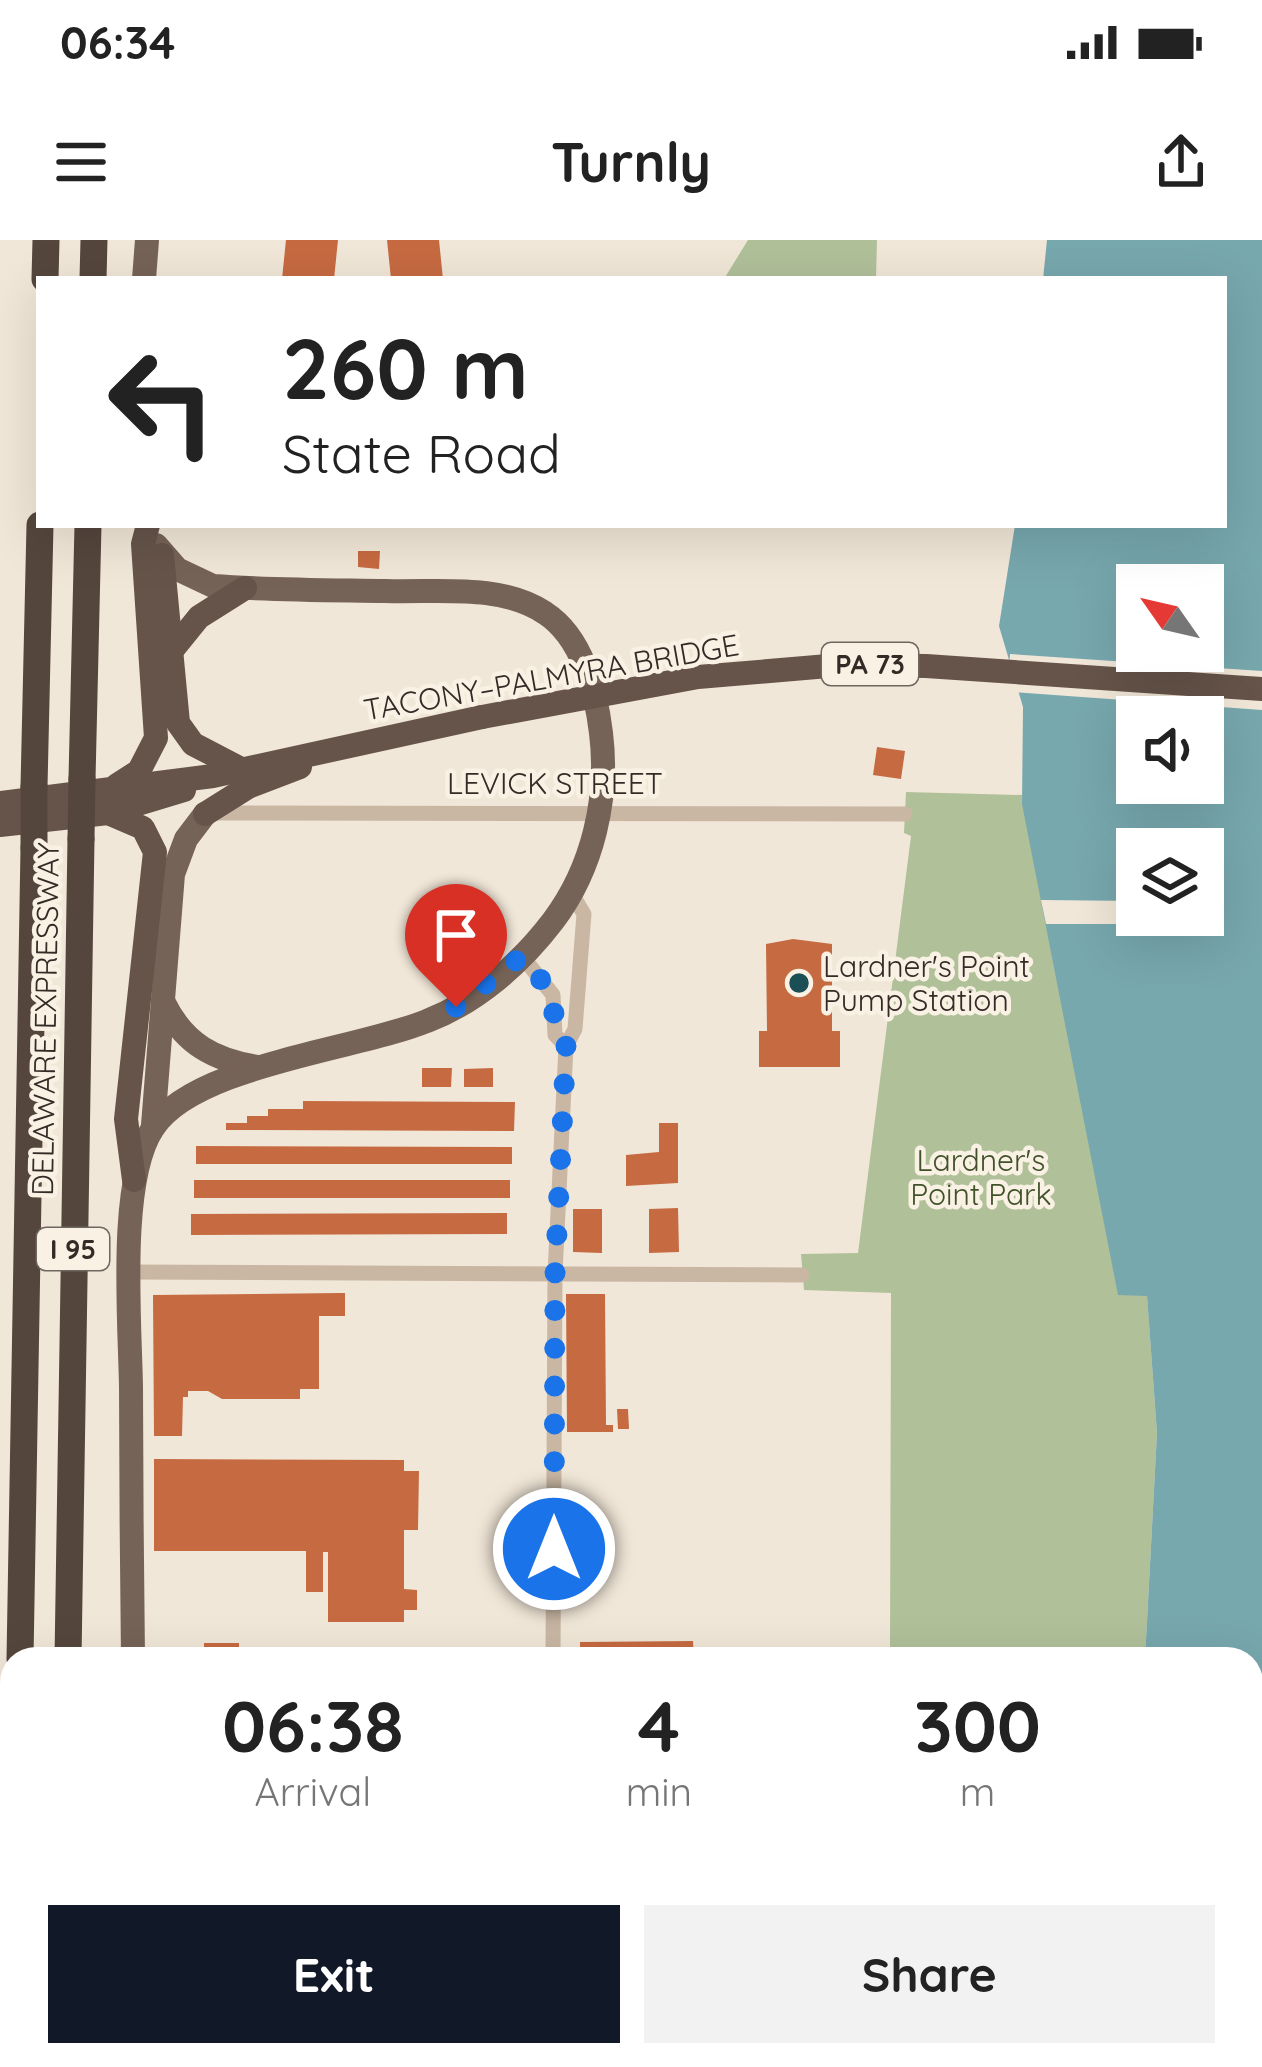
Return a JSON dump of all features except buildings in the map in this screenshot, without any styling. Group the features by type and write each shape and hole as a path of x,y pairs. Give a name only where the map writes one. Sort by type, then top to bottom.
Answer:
{"highway":[{"path":"45,276 46,240"},
{"path":"93,276 94,240"},
{"name":"DELAWARE EXPRESSWAY","path":"20,1647 40,528"},
{"name":"DELAWARE EXPRESSWAY","path":"68,1647 88,528"},
{"path":"0,825 109,801 139,771 156,738 142,544 148,528"},
{"path":"162,555 175,714 182,731 206,753 239,768"},
{"path":"169,654 200,616 245,588"},
{"name":"TACONY–PALMYRA BRIDGE","path":"109,801 369,740 698,677 840,664 911,665 1262,689"},
{"name":"PA 73","path":"206,814 248,787 369,740"},
{"path":"0,803 109,801 147,832 155,859 126,1119 134,1180"}],"main road":[{"path":"144,276 147,240"},
{"path":"150,528 162,555 199,582 245,588 496,595 546,614 573,643 591,687 602,736 603,771 591,848 572,894 522,956 476,994 432,1019 196,1091 153,1128"},
{"name":"PA 73","path":"163,1000 173,874 186,839 206,814"},
{"path":"163,1000 178,1030 197,1047 235,1064 263,1068"},
{"path":"133,1647 130,1272 134,1180 153,1128 163,1000"}],"street":[{"name":"LEVICK STREET","path":"206,814 905,814"},
{"path":"554,1647 555,1274 566,1046 575,1029 584,914 572,894"},
{"path":"522,956 553,995 555,1035 566,1046"},
{"path":"130,1272 802,1275"}],"green space":[{"path":"748,240 877,240 876,276 726,276"},
{"name":"Lardner's Point Park","path":"906,792 1022,795 1022,804 1116,895 1116,936 1136,936 1118,1295 1147,1295 1157,1433 1146,1647 890,1647 891,1293 804,1290 801,1254 858,1253 911,836 904,833"}],"water":[{"path":"1047,240 1262,240 1262,1647 1146,1647 1157,1433 1147,1296 1118,1295 1022,804 1023,707 999,626 1015,528 1227,528 1227,276 1043,276"}],"pier":[{"path":"1010,654 1116,661 1116,672 1262,671 1262,710 1224,707 1224,696 1116,699 1013,692 1008,677"},
{"path":"1041,900 1116,901 1116,924 1046,924"}],"place":[{"name":"Lardner's Point Pump Station","path":"799,983"}],"route":[{"path":"456,1007 522,956 553,995 555,1035 566,1046 555,1274 554,1549"}]}
